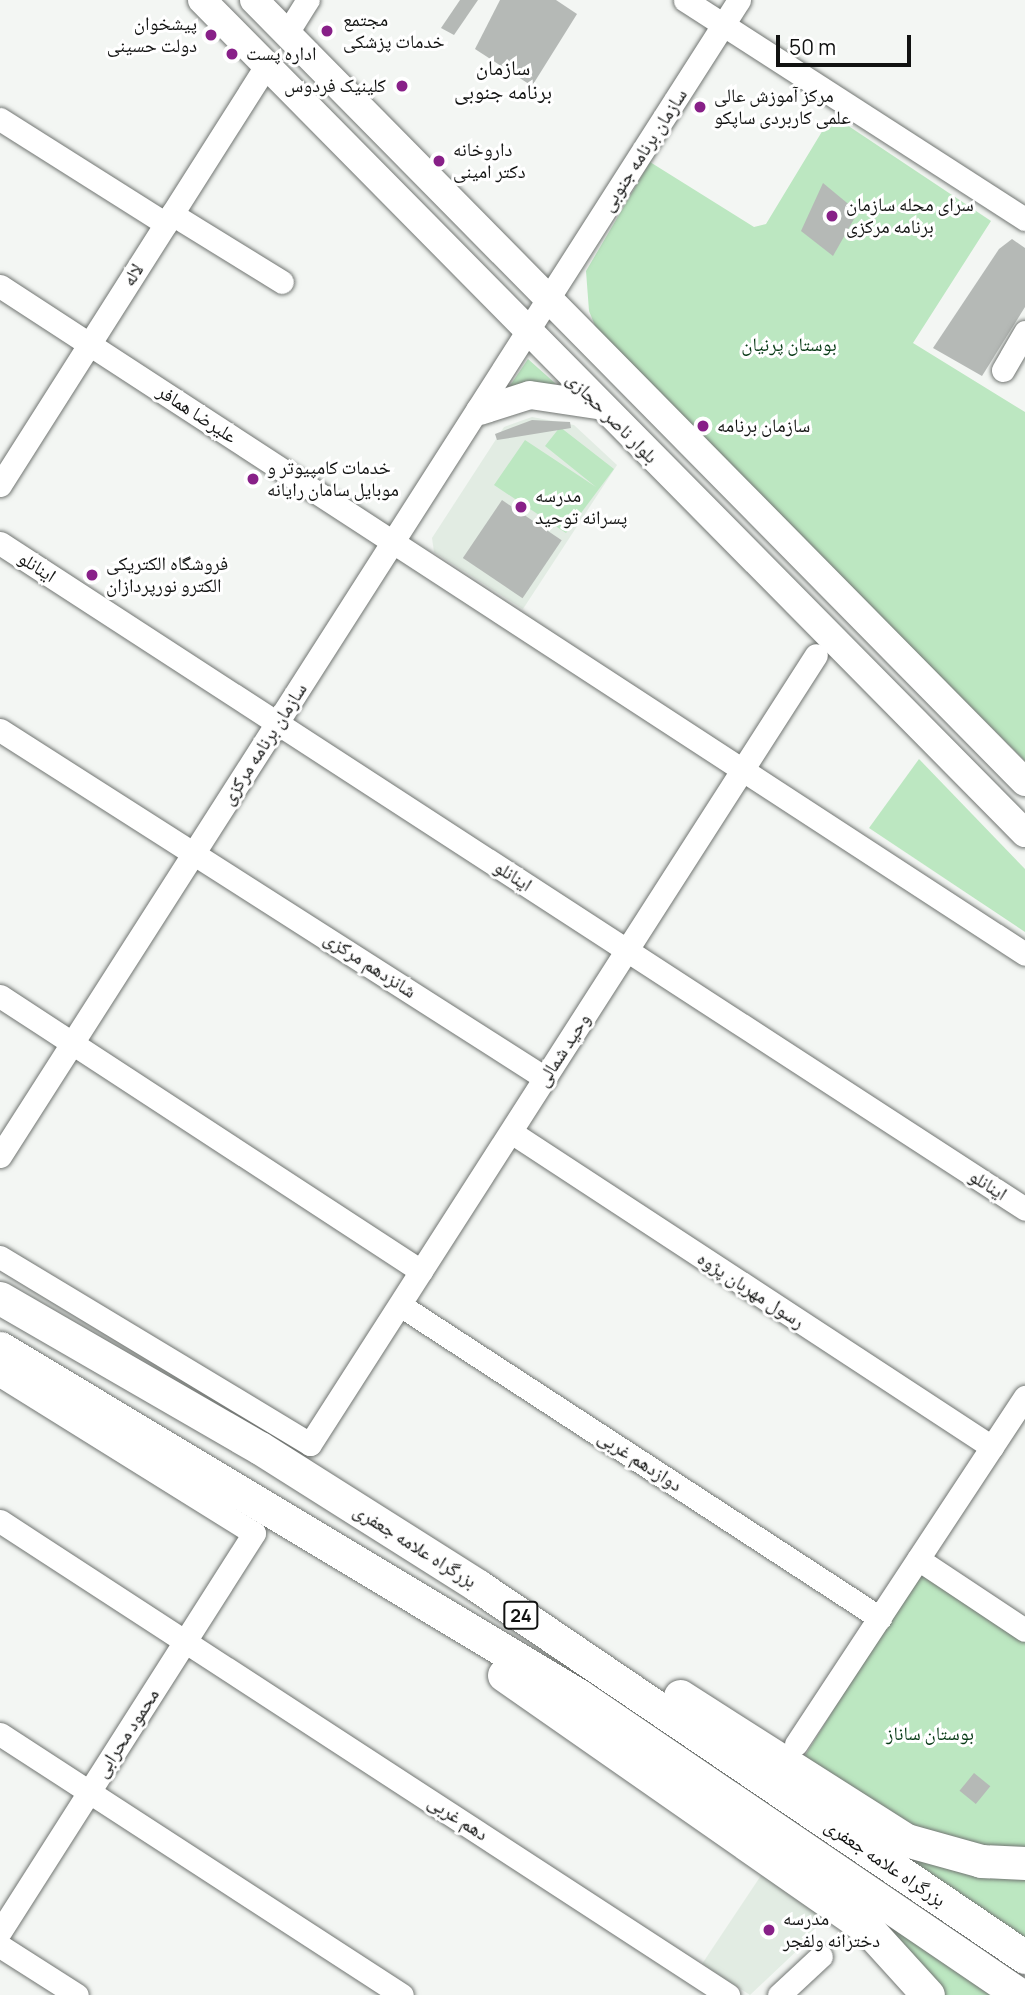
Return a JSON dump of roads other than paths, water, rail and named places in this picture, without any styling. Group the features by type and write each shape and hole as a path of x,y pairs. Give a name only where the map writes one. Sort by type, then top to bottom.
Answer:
{"highway":[{"name":"بزرگراه علامه جعفری","path":"0,1298 260,1448 478,1586 1025,1957"},
{"name":"بزرگراه علامه جعفری","path":"0,1348 53,1377 324,1544 578,1695 1020,1995"},
{"path":"324,1544 868,1928 928,1995"},
{"path":"478,1586 662,1685 906,1840 967,1858 1025,1863"}],"main road":[{"name":"بلوار ناصر حجازی","path":"202,0 598,405 1024,832"},
{"name":"بلوار ناصر حجازی","path":"254,0 1025,782"},
{"path":"480,411 530,395 598,405"}],"street":[{"path":"287,33 308,0"},
{"path":"685,0 1025,219"},
{"name":"سازمان برنامه جنوبی","path":"527,332 739,0"},
{"name":"لاله","path":"0,485 267,65"},
{"path":"0,119 282,282"},
{"name":"علیرضا همافر","path":"0,286 1025,954"},
{"name":"سازمان برنامه مرکزی","path":"0,1156 480,411 527,332"},
{"path":"1003,370 1025,332"},
{"name":"اینانلو","path":"0,543 1025,1209"},
{"name":"وحید شمالی","path":"0,1257 310,1444 816,655"},
{"name":"شانزدهم مرکزی","path":"0,730 545,1078"},
{"path":"0,996 421,1271"},
{"name":"رسول مهربان پژوه","path":"511,1132 992,1447"},
{"name":"دوازدهم غربی","path":"400,1305 880,1618"},
{"path":"0,1358 53,1377"},
{"name":"محمود محرابی","path":"0,1375 254,1533 0,1931"},
{"path":"796,1744 1025,1396"},
{"name":"دهم غربی","path":"0,1521 728,1995"},
{"path":"919,1559 1025,1630"},
{"path":"0,1734 402,1995"},
{"path":"0,1946 77,1995"},
{"path":"779,1995 821,1956"}],"place":[{"name":"مجتمع خدمات پزشکی","path":"327,31"},
{"name":"پیشخوان دولت حسینی","path":"211,35"},
{"name":"اداره پست","path":"232,54"},
{"name":"کلینیک فردوس","path":"402,86"},
{"name":"مرکز آموزش عالی علمی کاربردی ساپکو","path":"700,107"},
{"name":"داروخانه دکتر امینی","path":"439,161"},
{"name":"سرای محله سازمان برنامه مرکزی","path":"832,216"},
{"name":"سازمان برنامه","path":"703,426"},
{"name":"خدمات کامپیوتر و موبایل سامان رایانه","path":"253,479"},
{"name":"مدرسه پسرانه توحید","path":"521,507"},
{"name":"فروشگاه الکتریکی الکترو نورپردازان","path":"92,575"},
{"name":"مدرسه دخترانه ولفجر","path":"769,1930"}],"district":[{"name":"سازمان برنامه جنوبی","path":"503,79"}],"park label":[{"name":"بوستان پرنیان","path":"789,345"},
{"name":"بوستان ساناز","path":"930,1734"}]}
